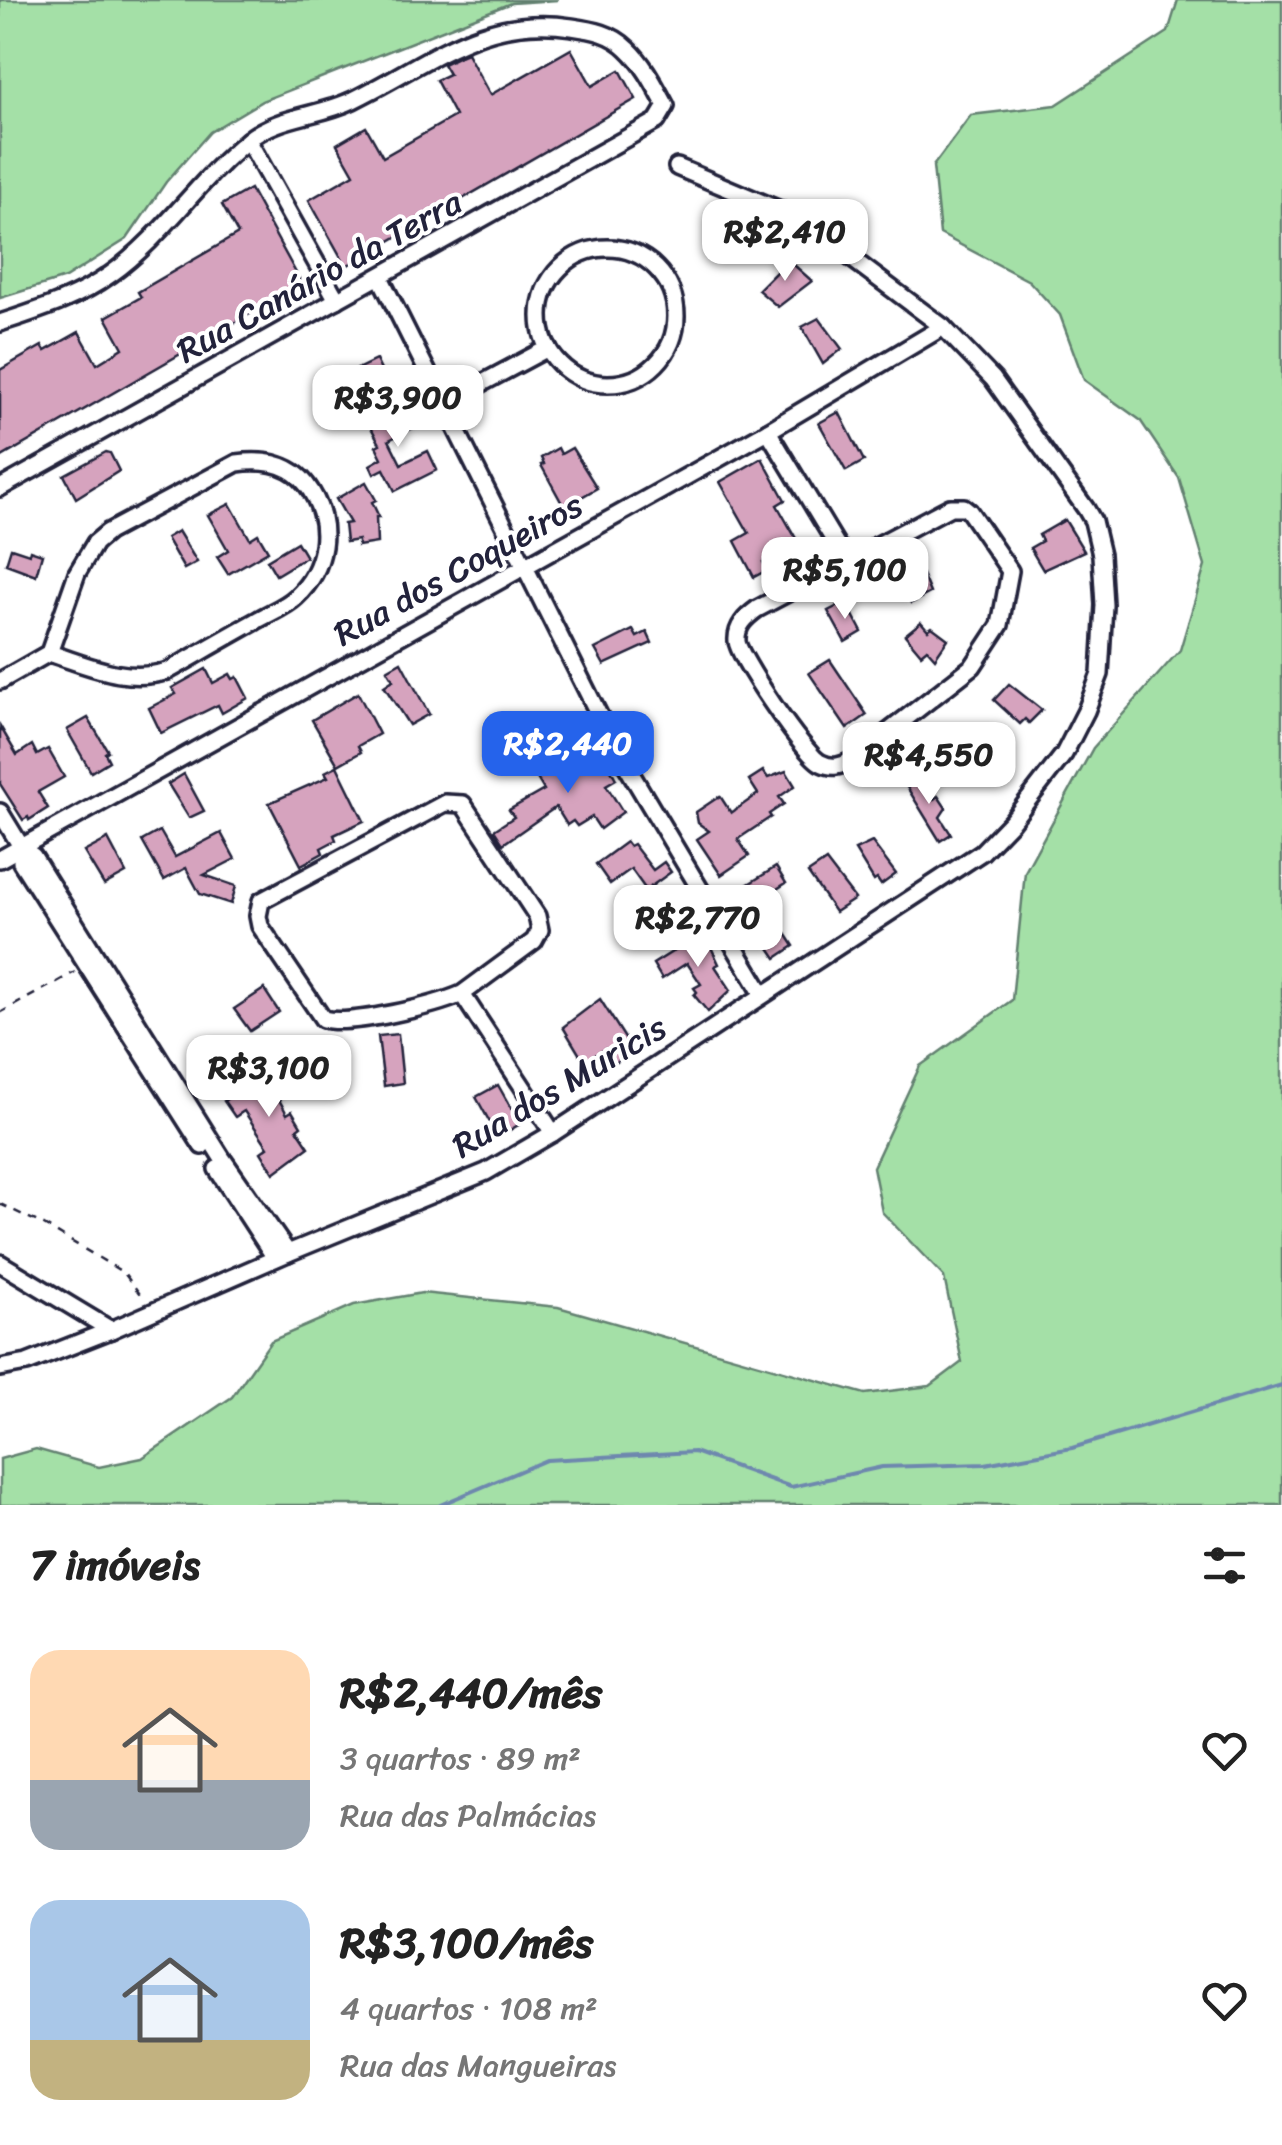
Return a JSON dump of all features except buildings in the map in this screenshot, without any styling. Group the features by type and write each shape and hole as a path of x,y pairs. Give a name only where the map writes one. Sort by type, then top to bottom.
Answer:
{"street":[{"name":"Rua Canário da Terra","path":"0,488 658,121 666,106 644,66 614,38 598,31 527,24 478,34 338,108 290,118 248,140"},
{"path":"0,323 83,292 112,273 248,140 337,300"},
{"name":"Rua dos Muricis","path":"0,1368 27,1364 112,1330 486,1172 982,852 1064,754 1100,674 1102,555 1093,521 993,378 943,327 815,230 677,167"},
{"path":"615,248 649,260 665,278 675,300 676,325 668,348 643,374 620,383 595,383 573,374 548,348 540,325 542,300 552,278 568,260 590,250 615,248"},
{"path":"380,277 614,744 762,993"},
{"name":"Rua dos Coqueiros","path":"0,859 768,431 943,327"},
{"path":"443,404 548,348"},
{"path":"768,431 847,562"},
{"path":"0,681 49,654 76,573 85,555 108,532 236,462 276,464 290,469 314,496 326,536 315,572 295,599 153,676 126,676 49,654"},
{"path":"958,506 969,512 1008,563 1010,581 1000,625 973,666 851,761 836,767 812,758 737,646 736,635 746,617 757,609 847,562 945,509 958,506"},
{"path":"459,802 540,923 534,941 462,994 446,1001 346,1021 323,1019 260,926 261,901 445,803 459,802"},
{"path":"0,812 22,848 33,856 91,962 282,1255"},
{"path":"462,994 553,1132"},
{"path":"0,1264 112,1330"}],"path":[{"path":"0,1013 91,962"},
{"path":"0,1204 44,1225 124,1273 154,1312"}],"green space":[{"path":"0,0 558,0 511,3 262,101 210,132 166,182 127,239 65,278 0,298"},
{"path":"1178,0 1282,0 1282,1505 0,1505 0,1459 36,1449 99,1467 142,1458 232,1397 271,1341 354,1305 422,1293 558,1307 865,1394 930,1386 962,1362 944,1277 882,1212 873,1167 920,1066 1012,1000 1025,872 1093,748 1180,650 1205,566 1179,478 1140,420 1084,380 1060,315 1029,281 940,234 933,166 971,115 1056,105 1168,32"}],"waterway":[{"path":"440,1505 546,1460 694,1452 791,1487 882,1467 985,1464 1072,1448 1282,1385"}]}
